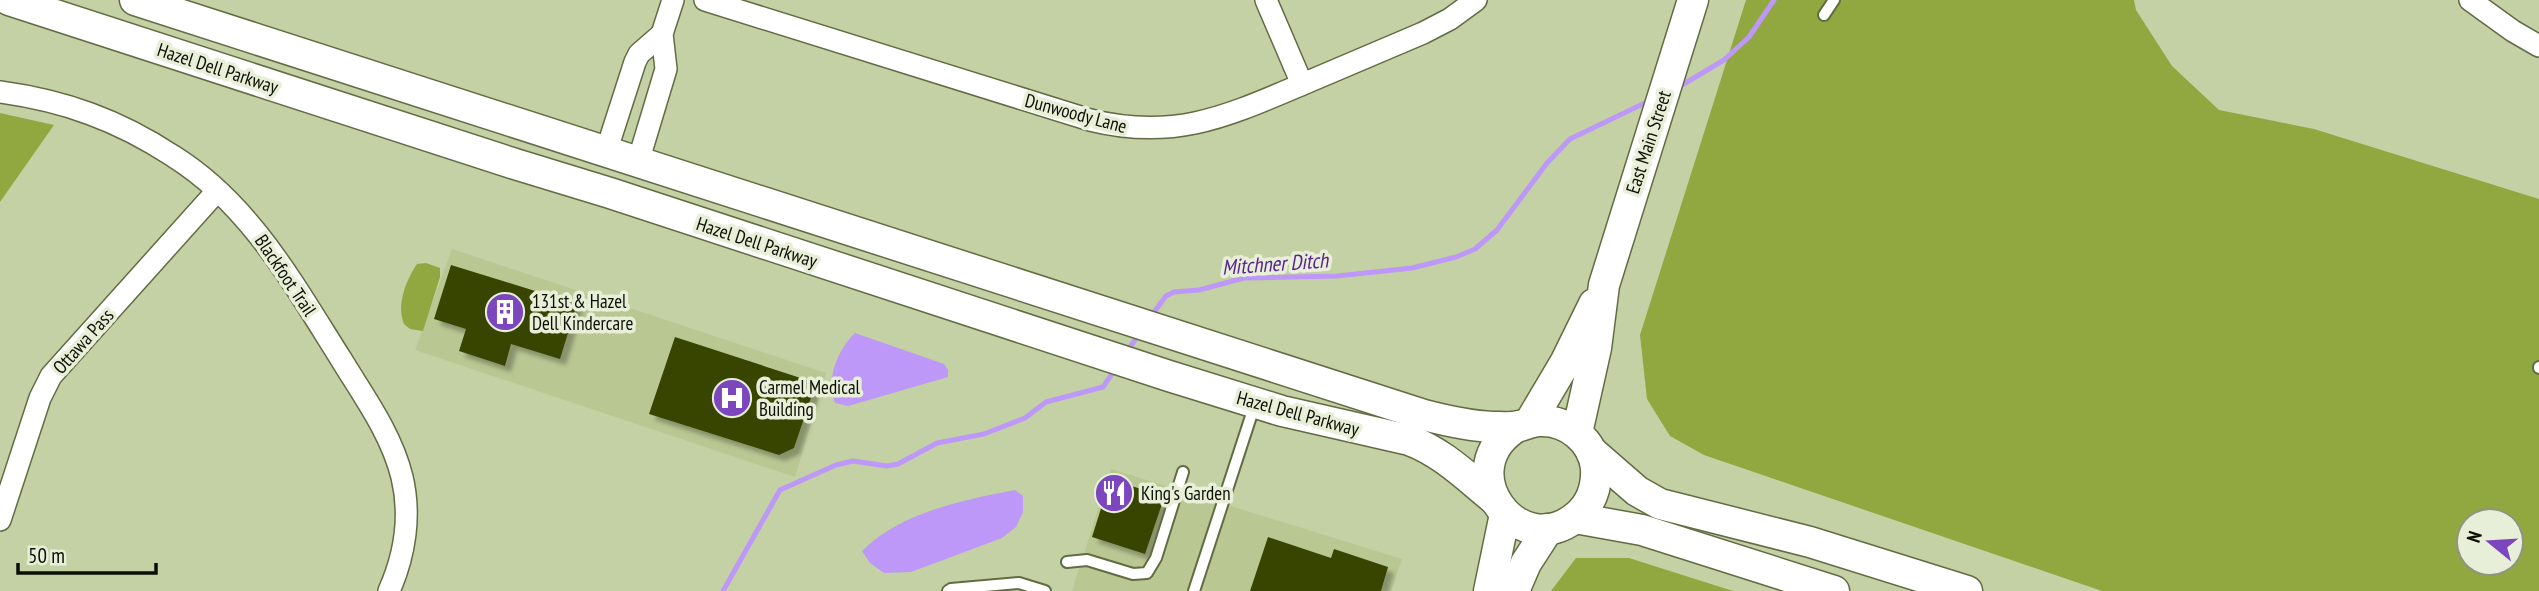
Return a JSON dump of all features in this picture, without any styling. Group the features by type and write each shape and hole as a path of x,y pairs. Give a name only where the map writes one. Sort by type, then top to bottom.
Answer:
{"main road":[{"name":"Hazel Dell Parkway","path":"9,0 1122,319 1454,423 1477,426 1524,424"},
{"name":"Hazel Dell Parkway","path":"135,0 600,170"},
{"name":"East Main Street","path":"1584,442 1604,285 1693,0"},
{"name":"Hazel Dell Parkway","path":"632,180 1096,353 1255,403 1419,444 1441,456 1499,507"},
{"name":"East Main Street","path":"1524,424 1565,363 1604,285"},
{"path":"1834,591 1642,530 1561,523 1530,528 1512,520 1499,507 1488,481 1490,463 1497,445 1524,424 1554,422 1584,442 1637,491 1660,504 1810,542 1967,591"},
{"path":"1514,591 1526,564 1561,523 1589,502 1596,472 1584,442"},
{"path":"1489,591 1499,507"}],"street":[{"path":"632,180 667,69 662,34 673,0"},
{"name":"Dunwoody Lane","path":"705,0 1090,120 1123,127 1152,128 1203,123 1237,113 1429,30 1476,0"},
{"path":"1266,0 1302,84"},
{"path":"2470,0 2539,46"},
{"path":"600,170 635,62 639,54 662,34"},
{"name":"Blackfoot Trail","path":"0,92 68,105 125,129 174,156 217,191 256,230 283,267 393,446 407,506 400,562 389,591"},
{"name":"Ottawa Pass","path":"0,520 40,398 51,376 217,191"}],"lane":[{"path":"1824,15 1833,0"},
{"path":"1194,591 1255,403"},
{"path":"1067,562 1087,560 1133,574 1147,573 1156,558 1183,472"},
{"path":"948,591 1019,583 1045,591"}],"shaded area":[{"path":"452,249 826,373 795,477 415,350"},
{"path":"855,333 944,364 948,377 848,406 835,403 832,375 843,347"},
{"path":"1111,469 1402,559 1391,591 1072,591"},
{"path":"1015,490 1023,496 1023,512 1016,527 1002,538 911,572 884,573 870,563 862,551 895,526 914,517 954,503"}],"green space":[{"path":"1746,0 2134,0 2136,10 2172,66 2219,110 2314,129 2539,199 2539,591 2102,591 1704,455 1670,436 1647,399 1640,335"},
{"path":"0,113 54,125 0,202"},
{"path":"426,263 440,268 440,277 423,331 410,329 404,324 401,309 403,293 413,270 417,264"},
{"path":"1576,558 1629,558 1733,591 1551,591"}],"building":[{"name":"131st & Hazel Dell Kindercare","path":"451,265 577,304 560,359 511,344 505,366 459,351 466,329 434,319"},
{"name":"Carmel Medical Building","path":"675,337 816,383 794,448 779,455 649,414"},
{"path":"1110,480 1152,492 1150,498 1163,501 1145,554 1092,537"},
{"path":"1268,537 1331,558 1334,549 1388,567 1381,591 1250,591"}],"waterway":[{"name":"Mitchner Ditch","path":"1677,88 1724,60 1749,37 1774,0"},
{"name":"Mitchner Ditch","path":"1151,316 1166,296 1174,292 1199,290 1244,278 1337,276 1412,268 1456,257 1475,249 1497,230 1547,163 1570,139 1649,101"},
{"name":"Mitchner Ditch","path":"1127,351 1140,333"},
{"name":"Mitchner Ditch","path":"723,591 780,490 836,465 853,461 887,466 898,464 937,443 984,434 1025,418 1046,402 1103,387 1116,368"}],"place":[{"name":"131st & Hazel Dell Kindercare","path":"505,312"},
{"name":"Carmel Medical Building","path":"732,398"},
{"name":"King's Garden","path":"1114,493"}]}
